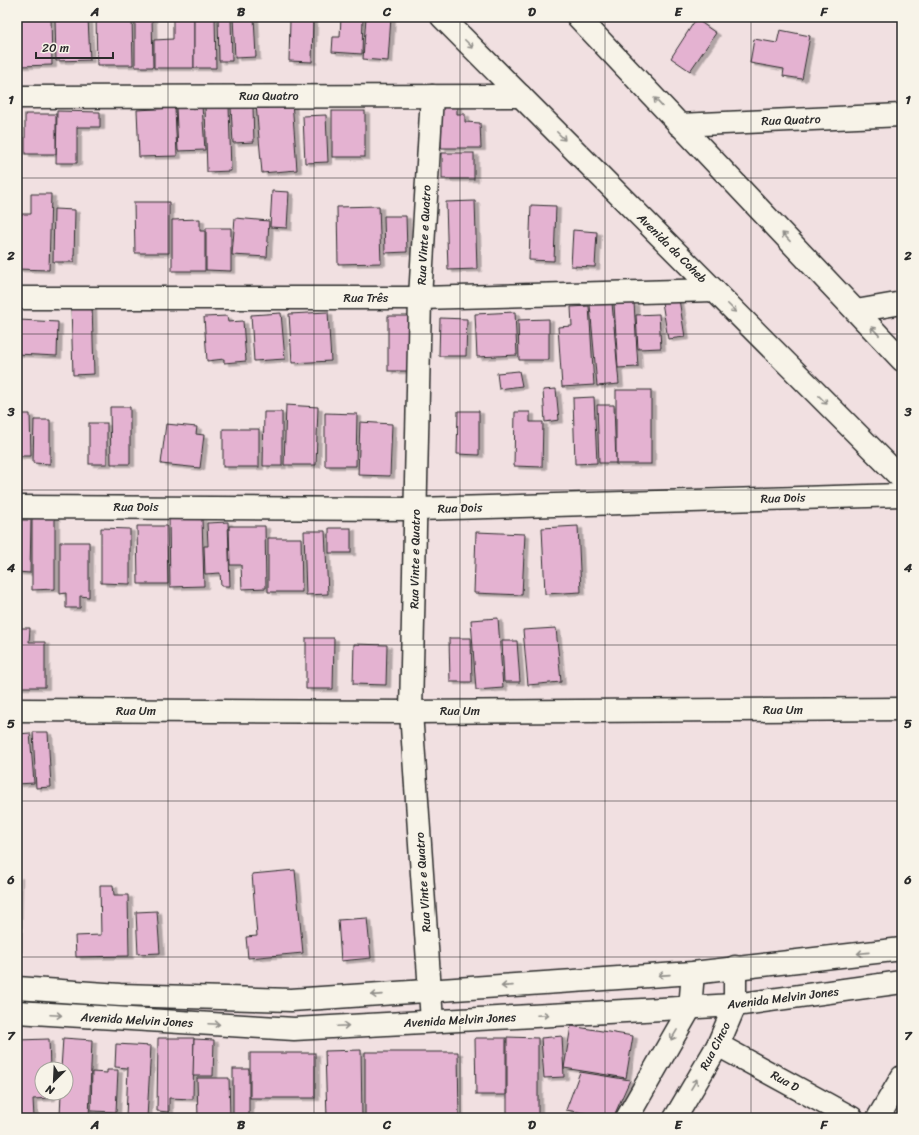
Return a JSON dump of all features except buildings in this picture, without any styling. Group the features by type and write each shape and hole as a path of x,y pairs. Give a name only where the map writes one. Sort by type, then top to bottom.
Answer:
{"street":[{"name":"Avenida da Coheb","path":"442,17 902,479"},
{"path":"578,17 902,360"},
{"name":"Rua Vinte e Quatro","path":"432,96 420,298 412,712 432,1021"},
{"name":"Rua Quatro","path":"17,97 521,96"},
{"name":"Rua Quatro","path":"679,125 902,115"},
{"name":"Rua Três","path":"17,298 420,298 714,290"},
{"path":"856,311 902,303"},
{"name":"Rua Dois","path":"17,507 417,509 902,495"},
{"name":"Rua Um","path":"17,710 412,712 902,709"},
{"name":"Avenida Melvin Jones","path":"17,988 120,995 291,1000 693,973 902,949"},
{"name":"Rua Cinco","path":"675,1118 718,1044 735,1005 735,968"},
{"path":"627,1118 690,1008 693,973"},
{"name":"Avenida Melvin Jones","path":"17,1012 294,1029 735,1005 902,982"},
{"name":"Rua D","path":"718,1044 852,1118"},
{"path":"878,1118 902,1077"}]}
